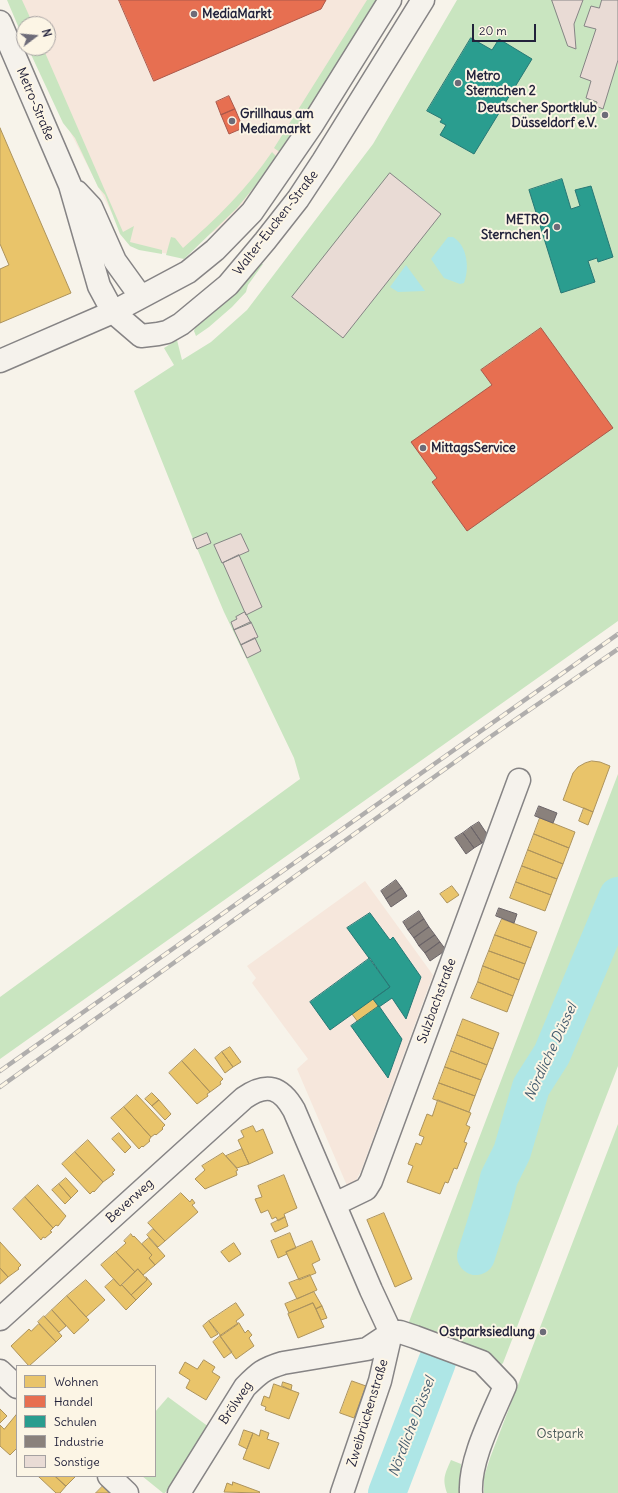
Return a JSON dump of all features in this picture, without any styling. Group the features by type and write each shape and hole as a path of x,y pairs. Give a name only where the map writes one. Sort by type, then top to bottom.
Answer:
{"street":[{"name":"Walter-Eucken-Straße","path":"0,361 113,312 188,272 215,250 252,212 312,125 390,0"},
{"name":"Walter-Eucken-Straße","path":"113,312 141,336 167,332 181,324 228,285 298,199 423,0"},
{"name":"Metro-Straße","path":"0,22 70,185 99,286 113,312"},
{"name":"Metro-Straße","path":"70,185 91,207 115,261 141,297"},
{"name":"Sulzbachstraße","path":"335,1204 366,1189 371,1181 519,780"},
{"name":"Beverweg","path":"0,1319 244,1098 251,1093 264,1088 278,1091 288,1100 335,1204"},
{"path":"335,1204 391,1333 400,1332 415,1336 431,1344 482,1362 505,1386 474,1461 470,1481 471,1493"},
{"name":"Brölweg","path":"178,1493 245,1387 258,1373 269,1367 282,1363 367,1349 391,1333"},
{"name":"Zweibrückenstraße","path":"342,1493 380,1381 391,1333"},
{"path":"0,1371 16,1386"},
{"path":"110,1477 127,1493"}],"shaded area":[{"name":"MediaMarkt","path":"8,0 385,0 249,210 184,250 169,254 135,248 122,233 37,67 32,56 56,56 56,16 19,16"},
{"path":"365,881 433,975 361,1171 355,1182 348,1188 297,1069 308,1059 252,983 256,978 247,966"}],"green space":[{"path":"7,0 22,0 29,16 16,16 16,21"},
{"path":"367,0 379,0 358,37 281,153 274,148"},
{"path":"457,0 618,0 618,621 0,1059 0,997 300,779 294,758 224,612 134,391 174,365 164,348 177,340 182,360 211,342 247,310 373,144"},
{"path":"32,56 46,56 123,232 134,226 130,242 162,250 162,254 139,250 130,246 120,234 105,195 98,187 75,138 63,123"},
{"path":"272,152 278,158 237,208 184,259 166,255 171,237 175,238 183,248 242,191"},
{"path":"260,263 263,264 248,285 246,292 232,307 196,336 194,331 195,328 245,281"},
{"path":"618,774 618,1066 503,1363 499,1367 407,1327"},
{"name":"Ostpark","path":"618,1124 618,1493 484,1493 484,1477 490,1458"},
{"path":"168,1397 209,1427 165,1493 143,1477 156,1477 156,1411"},
{"path":"451,1460 461,1464 460,1493 447,1493 445,1488 445,1476"}],"water":[{"path":"448,237 453,237 458,241 464,251 467,271 464,283 460,284 444,278 431,259"},
{"path":"406,265 425,291 398,292 390,287"},
{"path":"426,1360 446,1366 401,1470 395,1493 376,1493 405,1417 415,1385"}],"building: Wohnen":[{"path":"0,128 71,293 0,323 0,269 9,265 0,244"},
{"path":"592,761 610,766 593,812 563,800 573,773 578,767"},
{"path":"584,808 593,812 588,825 579,821"},
{"path":"540,818 575,832 569,848 534,834"},
{"path":"534,834 569,848 563,864 528,850"},
{"path":"528,850 563,864 557,879 522,866"},
{"path":"522,866 557,879 551,895 516,882"},
{"path":"516,882 551,895 545,911 510,898"},
{"path":"452,886 459,895 447,903 440,894"},
{"path":"502,919 537,932 531,948 495,935"},
{"path":"495,935 531,948 525,964 489,951"},
{"path":"489,951 525,964 519,980 483,966"},
{"path":"483,966 519,980 513,996 478,982"},
{"path":"478,982 513,996 507,1012 471,998"},
{"path":"373,999 379,1007 358,1022 352,1014"},
{"path":"463,1019 499,1033 493,1049 457,1035"},
{"path":"457,1035 493,1049 487,1065 451,1051"},
{"path":"230,1047 241,1062 233,1067 222,1052"},
{"path":"195,1049 223,1079 220,1082 221,1084 210,1092 182,1061"},
{"path":"451,1051 487,1065 481,1080 445,1067"},
{"path":"222,1052 233,1067 225,1073 215,1058"},
{"path":"182,1061 210,1092 207,1094 208,1096 197,1104 169,1073"},
{"path":"445,1067 481,1080 475,1096 439,1083"},
{"path":"439,1083 475,1096 469,1112 433,1099"},
{"path":"152,1093 159,1100 152,1106 145,1099"},
{"path":"137,1095 165,1125 156,1135 155,1134 151,1137 124,1107"},
{"path":"159,1100 171,1114 165,1120 152,1106"},
{"path":"438,1100 471,1113 466,1125 470,1127 464,1142 467,1143 457,1169 454,1168 448,1183 445,1182 440,1194 407,1182 413,1166 408,1164 416,1143 421,1145 424,1137 419,1135 427,1114 432,1116"},
{"path":"124,1107 151,1137 149,1140 150,1141 139,1149 111,1118"},
{"path":"253,1126 256,1132 263,1129 273,1153 249,1164 238,1140 244,1137 241,1131"},
{"path":"119,1133 131,1147 125,1153 112,1139"},
{"path":"88,1140 115,1170 112,1173 114,1174 103,1182 75,1152"},
{"path":"242,1149 249,1164 237,1168 226,1156"},
{"path":"75,1152 103,1182 94,1192 93,1191 90,1194 62,1164"},
{"path":"223,1153 238,1170 236,1171 237,1175 205,1189 195,1179 205,1170 202,1166"},
{"path":"284,1175 297,1208 284,1214 285,1217 278,1221 276,1217 272,1219 268,1210 261,1213 255,1199 262,1197 258,1186"},
{"path":"66,1178 78,1191 71,1198 59,1184"},
{"path":"59,1184 71,1198 65,1204 52,1190"},
{"path":"38,1185 66,1216 58,1226 56,1225 53,1228 25,1197"},
{"path":"181,1193 190,1202 192,1199 195,1203 192,1205 198,1212 165,1241 148,1223"},
{"path":"25,1197 53,1228 50,1231 52,1232 45,1238 43,1237 41,1240 13,1209"},
{"path":"384,1213 412,1279 395,1287 367,1220"},
{"path":"285,1217 288,1226 275,1232 271,1224"},
{"path":"153,1229 165,1241 158,1247 147,1235"},
{"path":"290,1233 296,1248 286,1252 287,1254 278,1258 271,1241"},
{"path":"131,1234 152,1255 149,1258 155,1265 143,1275 138,1269 135,1272 116,1252 126,1243 124,1241"},
{"path":"149,1238 165,1256 155,1265 149,1258 152,1255 142,1244"},
{"path":"312,1241 320,1260 312,1264 316,1273 299,1280 286,1252"},
{"path":"0,1242 21,1265 18,1268 19,1269 8,1277 0,1268"},
{"path":"234,1243 241,1254 229,1262 221,1252"},
{"path":"116,1252 135,1272 120,1286 101,1265"},
{"path":"0,1268 8,1277 0,1284"},
{"path":"138,1269 147,1280 131,1295 122,1285"},
{"path":"310,1275 317,1290 297,1299 289,1283"},
{"path":"146,1277 152,1284 136,1300 131,1295 147,1280"},
{"path":"114,1279 136,1300 126,1310 105,1287"},
{"path":"86,1280 105,1300 86,1317 67,1296"},
{"path":"314,1292 322,1306 316,1309 313,1303 289,1313 285,1304"},
{"path":"67,1296 89,1320 74,1334 52,1310"},
{"path":"236,1303 244,1315 236,1321 238,1324 221,1336 209,1321"},
{"path":"313,1303 324,1327 298,1338 288,1314"},
{"path":"322,1306 327,1318 321,1320 316,1309"},
{"path":"52,1310 66,1326 59,1332 45,1317"},
{"path":"44,1316 62,1336 56,1342 38,1322"},
{"path":"209,1321 218,1334 211,1338 203,1326"},
{"path":"239,1323 245,1333 248,1330 252,1335 249,1338 254,1346 236,1359 220,1336"},
{"path":"39,1324 56,1342 30,1365 28,1365 11,1346 29,1329 31,1331"},
{"path":"220,1336 232,1352 224,1358 213,1342"},
{"path":"204,1360 215,1367 212,1372 220,1377 206,1400 186,1388 190,1380 179,1373 185,1362 197,1369"},
{"path":"352,1381 366,1386 354,1418 340,1413"},
{"path":"283,1382 292,1385 291,1390 282,1386"},
{"path":"274,1384 299,1393 289,1419 265,1410 266,1407 261,1405 264,1396 269,1398"},
{"path":"0,1409 7,1416 0,1423"},
{"path":"16,1415 16,1449 10,1455 0,1446 0,1425 4,1429"},
{"path":"244,1430 253,1433 247,1449 239,1445"},
{"path":"261,1430 269,1433 267,1439 279,1443 269,1469 243,1459 253,1433 259,1436"},
{"path":"39,1477 56,1477 66,1486 60,1493 56,1493"},
{"path":"56,1477 75,1477 66,1486"},
{"path":"233,1482 260,1492 224,1492 227,1483 232,1485"},
{"path":"103,1486 111,1493 96,1493"}],"building: Handel":[{"path":"119,0 326,0 321,9 154,81"},
{"path":"229,96 235,109 221,115 216,102"},
{"name":"Grillhaus am Mediamarkt","path":"235,109 243,128 229,134 221,115"},
{"path":"541,328 613,428 467,531 432,482 437,478 411,442 492,385 481,370"}],"building: Schulen":[{"path":"471,38 492,50 499,39 532,59 474,154 440,135 446,125 440,122 442,119 427,111"},
{"path":"562,179 571,209 580,206 575,190 591,186 613,257 598,262 597,258 588,261 595,282 561,293 529,190"},
{"path":"370,913 390,940 393,937 421,977 406,1019 392,998 379,1007 373,999 390,987 347,928"},
{"path":"370,958 390,987 330,1030 310,1002"},
{"path":"379,1006 402,1039 388,1078 351,1026"}],"building: Industrie":[{"path":"539,806 557,813 553,823 535,816"},
{"path":"479,822 489,837 482,843 471,827"},
{"path":"471,827 482,843 474,848 463,833"},
{"path":"463,833 474,848 466,854 455,838"},
{"path":"396,880 402,888 386,899 381,891"},
{"path":"402,888 407,896 391,907 386,899"},
{"path":"499,908 517,914 514,923 496,916"},
{"path":"419,911 424,919 408,930 403,922"},
{"path":"424,919 429,927 414,938 408,930"},
{"path":"429,927 435,935 419,946 414,938"},
{"path":"435,935 440,942 425,953 419,946"},
{"path":"440,942 446,950 430,961 425,953"}],"building: Sonstige":[{"path":"552,0 583,0 574,24 576,49 568,46"},
{"path":"602,0 618,0 618,60 603,109 596,106 597,102 586,98 591,81 580,77 596,29 584,26 591,6 599,8"},
{"path":"390,173 441,214 343,338 292,297"},
{"path":"207,533 211,543 197,549 193,539"},
{"path":"241,534 249,551 222,563 214,545"},
{"path":"239,555 262,607 246,615 223,563"},
{"path":"245,612 251,623 234,630 231,622"},
{"path":"251,622 258,637 241,645 234,630"},
{"path":"255,638 261,651 247,658 241,645"}],"waterway":[{"name":"Nördliche Düssel","path":"476,1256 499,1178 512,1152 531,1087 552,1054 618,896"},
{"name":"Nördliche Düssel","path":"387,1493 437,1362"}],"railway":[{"path":"0,1071 618,634"},
{"path":"0,1087 490,737 618,649"}],"place":[{"name":"MediaMarkt","path":"194,14"},
{"name":"Metro Sternchen 2","path":"458,83"},
{"name":"Deutscher Sportklub Düsseldorf e.V.","path":"605,115"},
{"name":"Grillhaus am Mediamarkt","path":"232,121"},
{"name":"METRO Sternchen 1","path":"557,227"},
{"name":"MittagsService","path":"423,448"},
{"name":"Ostparksiedlung","path":"543,1332"}]}
